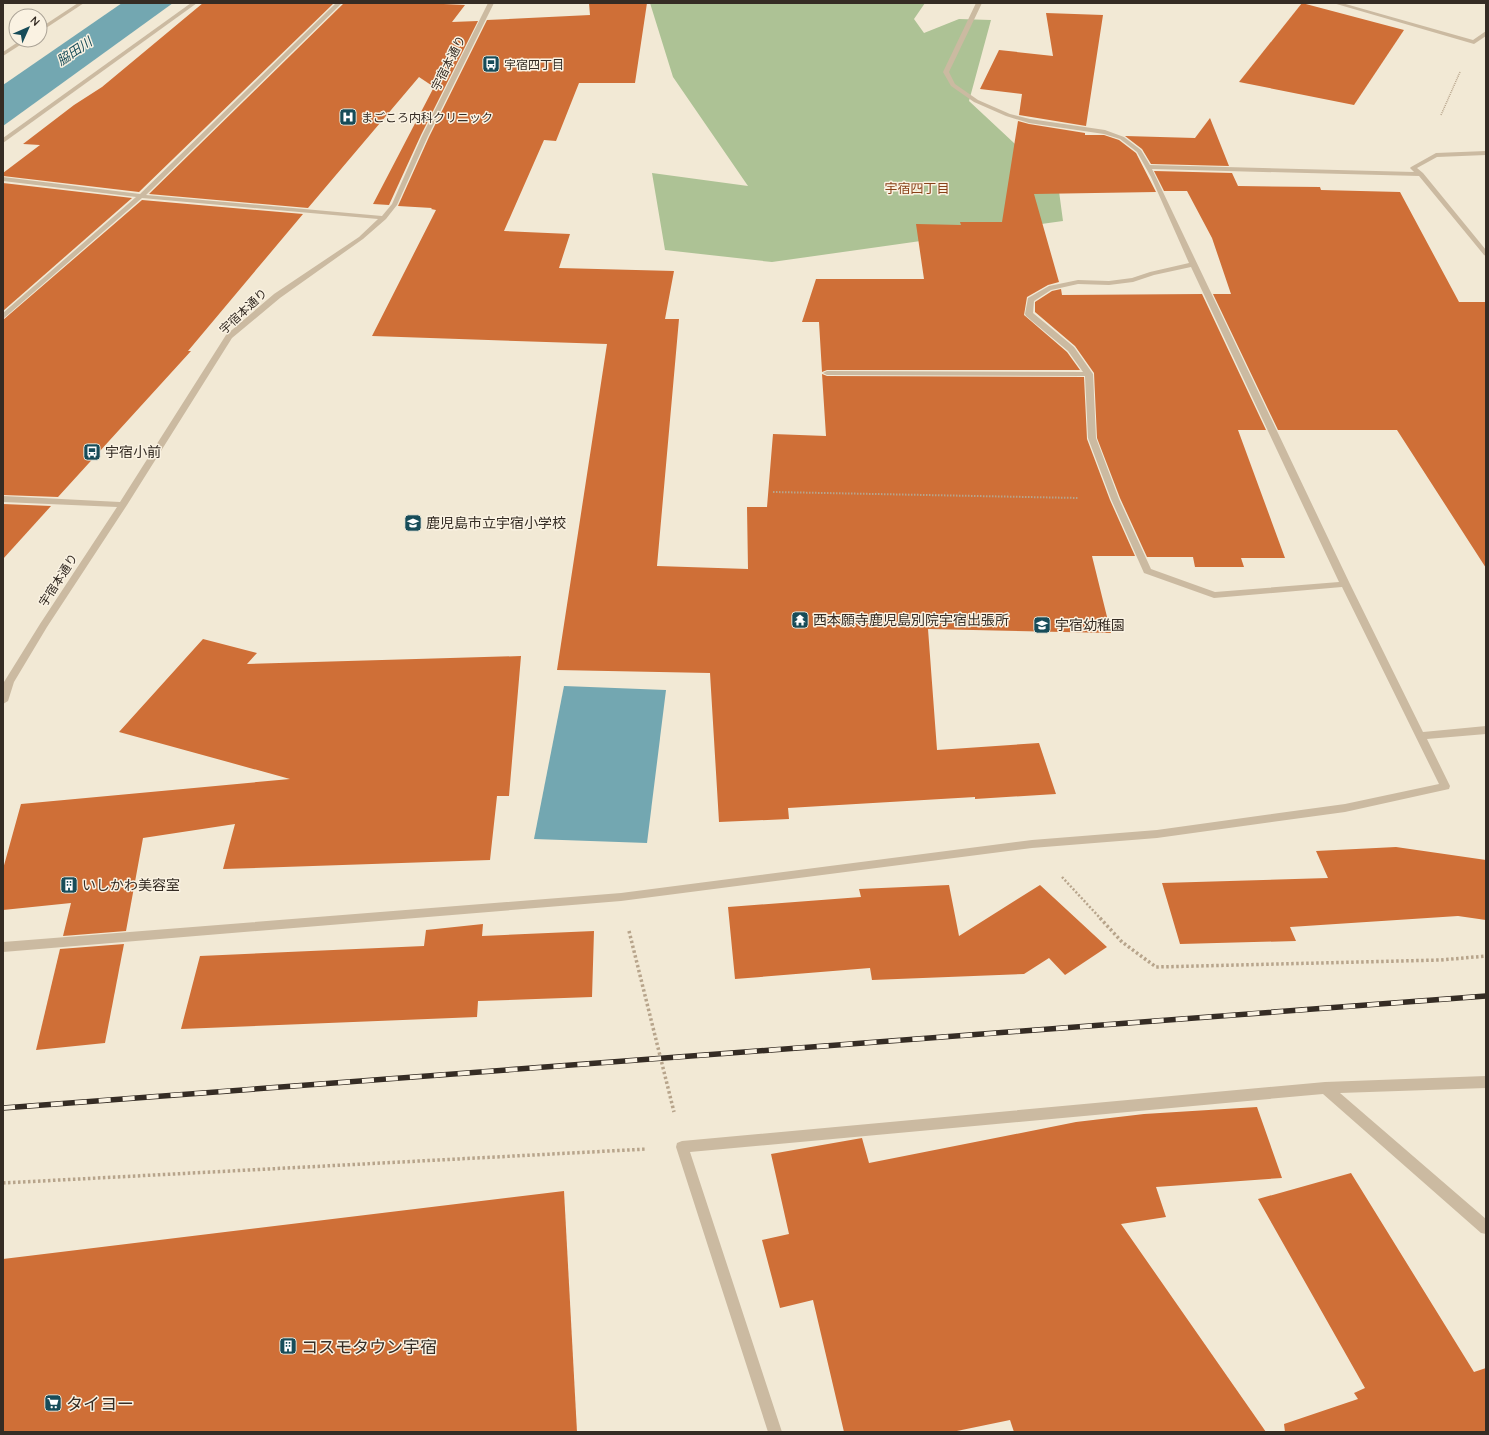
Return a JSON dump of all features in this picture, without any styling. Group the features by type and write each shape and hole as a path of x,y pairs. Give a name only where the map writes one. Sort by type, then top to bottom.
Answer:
{"street":[{"path":"48,25 81,3"},
{"path":"3,141 194,3"},
{"path":"3,317 141,196 339,3"},
{"name":"宇宿本通り","path":"3,702 6,682 123,504 229,337 277,296 361,238 384,218 395,204 408,178 425,136 491,3"},
{"path":"3,948 621,897 1032,844 1157,834 1345,808 1445,786 1345,584 1193,264 1154,177 1139,151 1122,138 1105,132 1029,120 1008,115 976,101 953,85 946,72 979,3"},
{"path":"1336,3 1474,42 1486,33"},
{"path":"3,54 12,48"},
{"path":"1486,153 1436,155 1413,168 1421,174 1486,254"},
{"path":"1148,167 1421,174"},
{"path":"3,179 141,196 384,218"},
{"path":"1193,264 1152,273 1133,280 1109,283 1078,282 1049,288 1031,300 1029,314 1071,349 1089,374 1092,438 1114,499 1147,571 1214,595 1345,584"},
{"path":"827,373 1089,374"},
{"path":"3,499 123,504"},
{"path":"1421,736 1486,730"},
{"path":"775,1432 682,1147 1325,1088 1486,1082"},
{"path":"1325,1088 1486,1228"}],"path":[{"path":"1441,115 1474,42"},
{"path":"773,492 1114,499"},
{"path":"1032,844 1122,942 1156,967 1441,960 1486,956"},
{"path":"3,1183 682,1147 621,897"}],"green space":[{"path":"650,3 925,3 914,19 924,33 959,19 991,20 969,101 1058,184 1063,221 772,262 665,250 652,173 748,186 673,77"}],"water":[{"name":"脇田川","path":"122,3 173,3 3,126 3,85"},
{"path":"564,686 666,690 647,843 534,839"}],"building":[{"path":"203,3 334,3 139,192 3,176 3,173 40,145 23,144 74,105 102,87"},
{"path":"344,3 422,3 465,5 452,22 478,21 421,135 389,205 373,204 434,87 419,77 308,208 149,194"},
{"path":"589,3 647,3 635,83 579,83 556,141 544,140 504,231 570,234 559,268 674,271 665,319 679,319 657,566 748,569 747,507 767,507 773,434 826,436 822,374 827,376 1084,377 1087,439 1110,500 1135,556 1092,556 1111,633 928,629 937,750 1039,743 1056,794 975,799 975,797 788,808 789,819 719,822 710,673 557,670 607,344 372,336 436,210 431,209 432,208 398,206 429,137 487,20 590,15"},
{"path":"1302,3 1404,30 1354,105 1239,82"},
{"path":"1046,13 1103,15 1086,126 1019,115 1022,94 980,89 999,50 1053,56"},
{"path":"1210,118 1229,166 1151,164 1142,149 1125,136 1195,138"},
{"path":"1018,121 1085,133 1085,135 1104,135 1119,140 1136,153 1156,192 1034,194 1059,282 1048,285 1027,297 1024,315 1067,352 1080,370 827,370 822,372 819,322 802,322 816,279 924,279 916,224 961,225 960,222 1002,222"},
{"path":"1154,171 1232,173 1238,186 1320,187 1321,190 1400,192 1459,302 1486,302 1486,568 1397,430 1278,430 1213,294 1231,294 1212,238 1187,191 1164,191"},
{"path":"3,183 132,198 3,311"},
{"path":"142,200 303,214 188,351 191,351 58,497 3,495 3,320"},
{"path":"1061,289 1062,295 1202,294 1266,430 1238,430 1285,558 1241,558 1244,567 1195,567 1193,557 1147,557 1120,498 1097,438 1094,373 1075,346 1035,312 1035,302 1052,291"},
{"path":"3,504 51,506 3,559"},
{"path":"203,639 257,653 247,664 521,656 509,796 497,796 490,860 223,869 235,824 143,838 126,931 63,936 71,903 3,910 3,869 21,804 290,779 119,732"},
{"path":"1396,847 1486,860 1486,920 1458,916 1290,927 1296,941 1180,944 1162,883 1328,878 1316,851"},
{"path":"949,885 959,936 1040,885 1107,947 1065,975 1049,958 1024,974 872,980 870,968 735,979 728,907 861,897 859,889"},
{"path":"483,924 482,936 594,931 592,997 478,1001 477,1017 181,1029 200,956 424,946 426,930"},
{"path":"124,944 105,1043 36,1050 60,949"},
{"path":"1257,1107 1282,1178 1156,1187 1166,1217 1121,1224 1266,1432 1014,1432 1010,1420 952,1432 844,1432 813,1300 780,1308 762,1240 789,1234 771,1154 862,1138 869,1163 1076,1122 1144,1114"},
{"path":"1351,1173 1474,1372 1486,1368 1486,1432 1285,1432 1284,1424 1358,1399 1354,1393 1365,1388 1258,1199"},
{"name":"コスモタウン宇宿","path":"564,1191 577,1432 3,1432 3,1259"}],"railway":[{"path":"3,1108 1486,996"}],"place":[{"name":"宇宿四丁目","path":"491,64"},
{"name":"まごころ内科クリニック","path":"348,117"},
{"name":"宇宿小前","path":"92,452"},
{"name":"鹿児島市立宇宿小学校","path":"413,523"},
{"name":"西本願寺鹿児島別院宇宿出張所","path":"800,620"},
{"name":"宇宿幼稚園","path":"1042,625"},
{"name":"いしかわ美容室","path":"69,885"},
{"name":"コスモタウン宇宿","path":"288,1346"},
{"name":"タイヨー","path":"53,1403"}],"district":[{"name":"宇宿四丁目","path":"917,188"}]}
